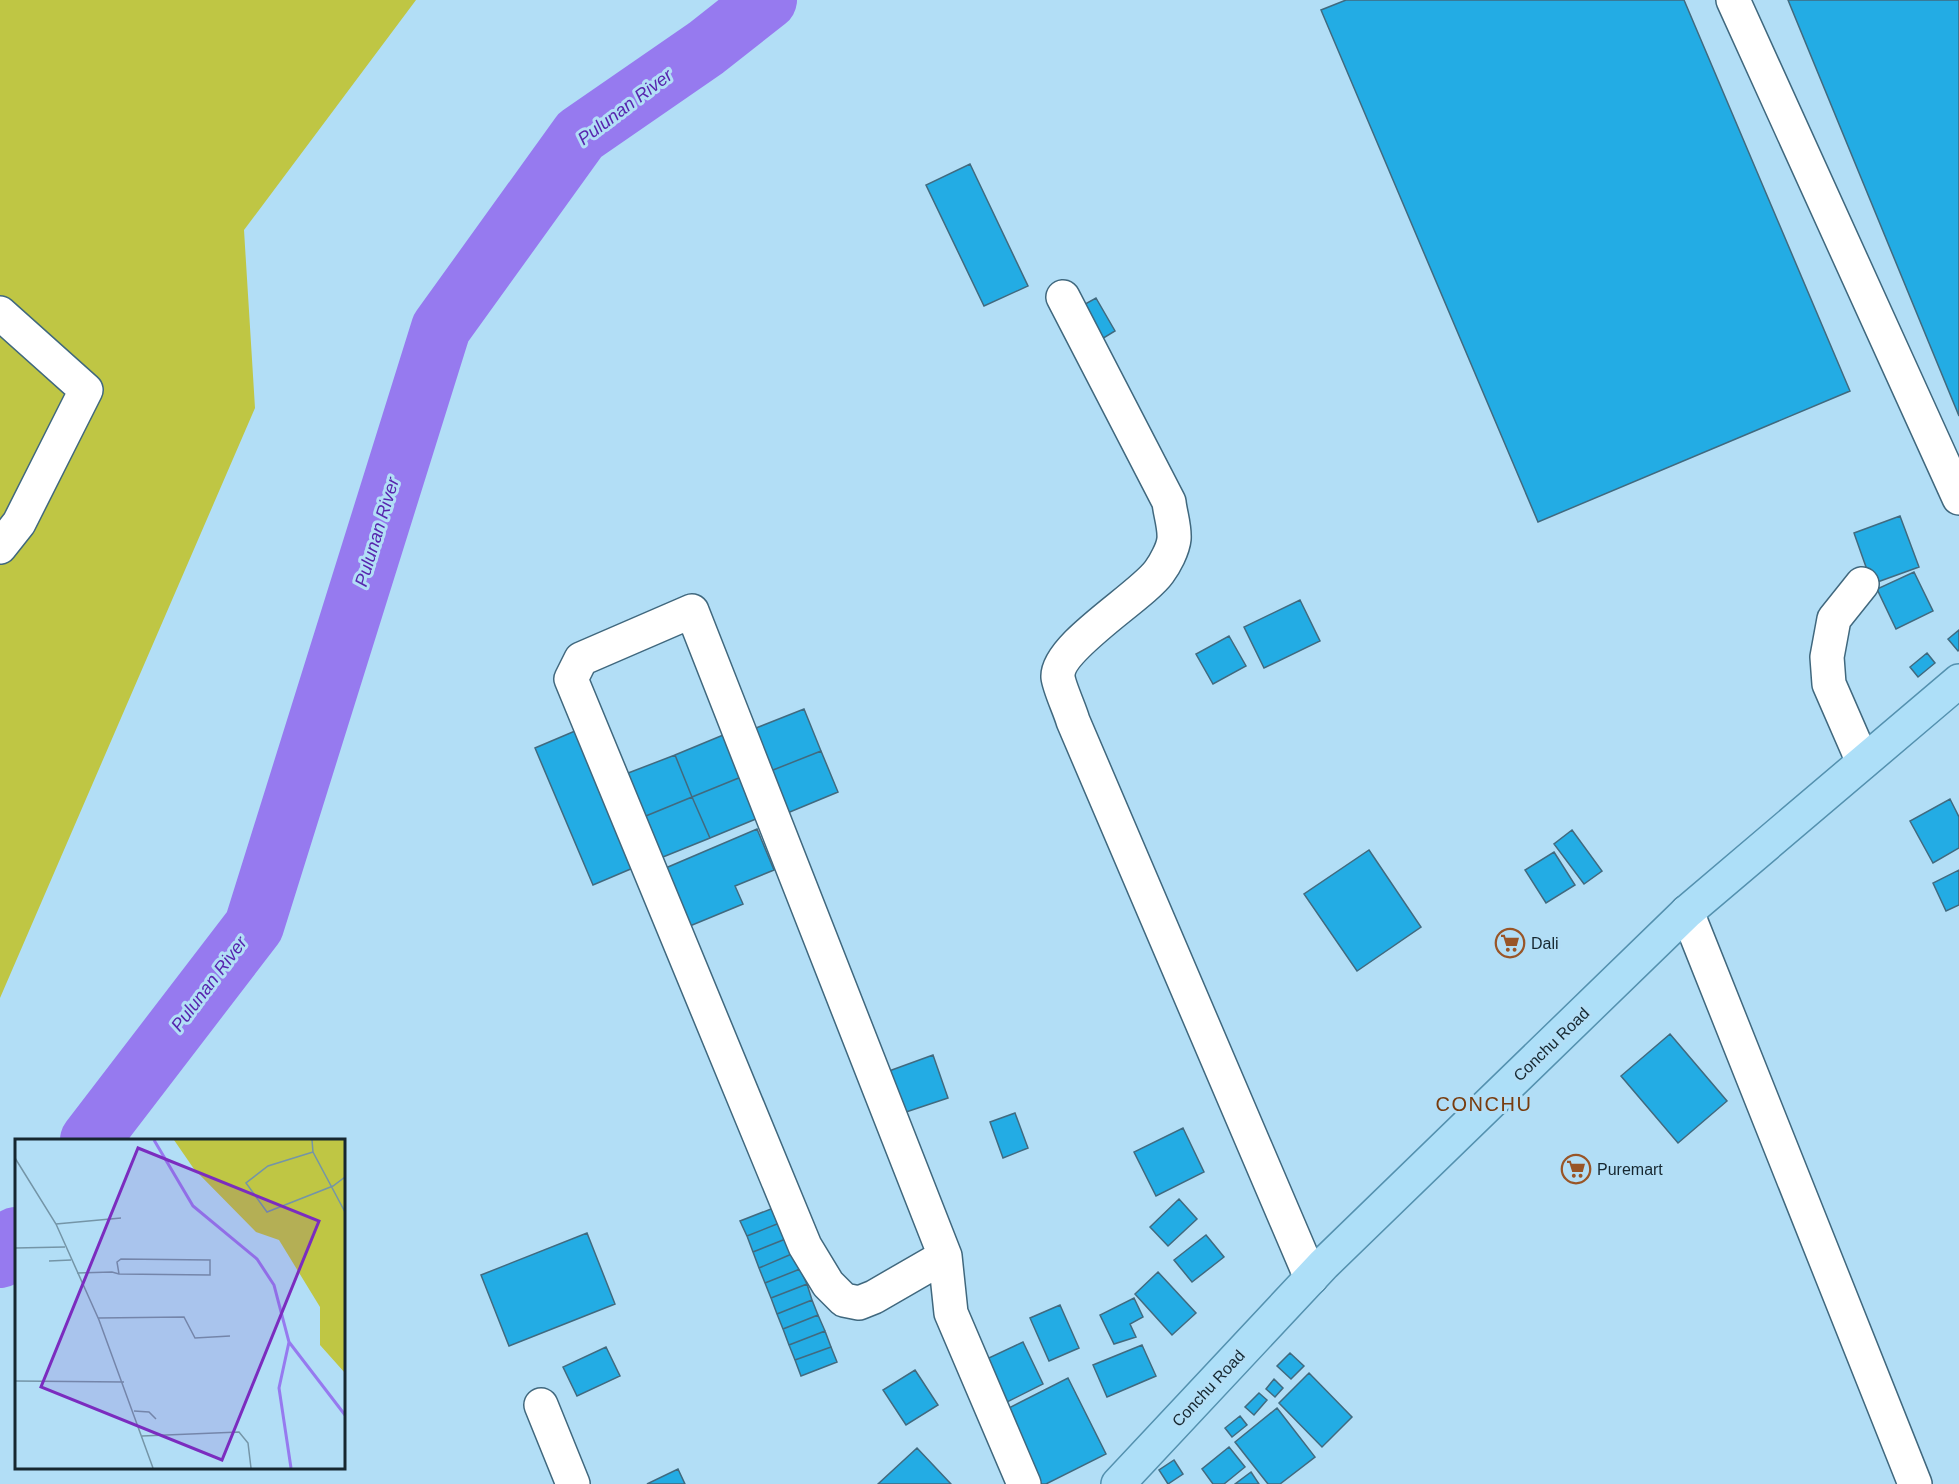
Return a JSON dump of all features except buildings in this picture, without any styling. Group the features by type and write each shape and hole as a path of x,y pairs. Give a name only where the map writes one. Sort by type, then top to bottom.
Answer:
{"main road":[{"name":"Conchu Road","path":"1118,1484 1311,1278 1687,912 1959,681"}],"street":[{"path":"1733,0 1959,498"},
{"path":"1063,297 1169,502 1174,539 1159,574 1089,634 1065,658 1058,678 1073,721 1311,1278"},
{"path":"0,313 86,390 19,522 0,548"},
{"path":"1862,584 1834,619 1827,657 1829,684 1863,762"},
{"path":"945,1256 874,1298 859,1304 844,1300 828,1284 805,1245 571,679 581,659 692,612 945,1256 951,1313 1024,1484"},
{"path":"1687,912 1915,1484"},
{"path":"541,1405 573,1484"}],"shaded area":[{"path":"0,0 416,0 244,230 255,408 0,998"}],"waterway":[{"name":"Pulunan River","path":"91,1139 254,926 441,328 580,135 706,48 767,0"},
{"name":"Pulunan River","path":"0,1258 15,1238"}],"place":[{"name":"Dali","path":"1510,943"},
{"name":"Puremart","path":"1576,1169"}],"district":[{"name":"CONCHU","path":"1484,1104"}]}
